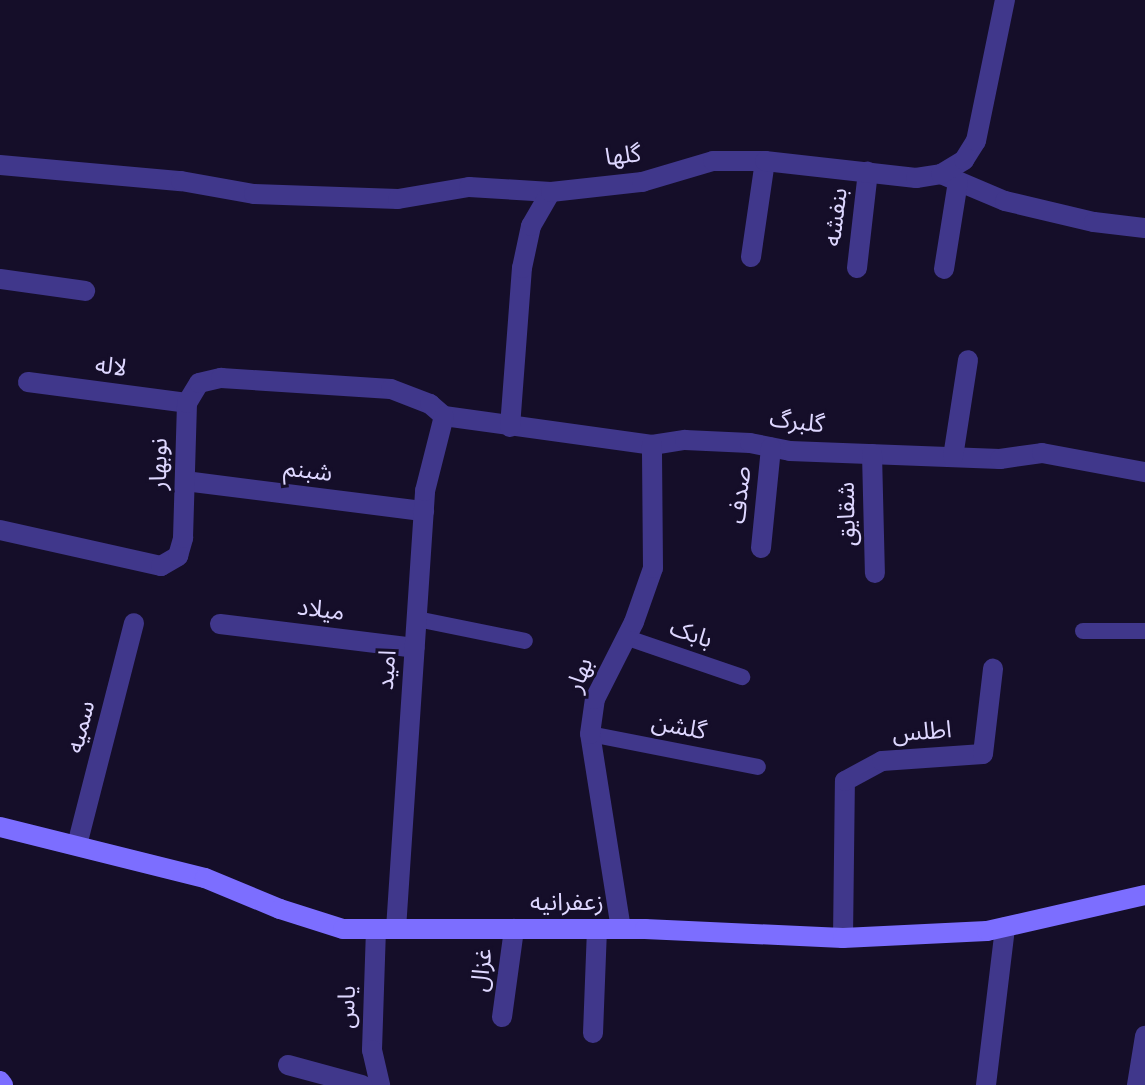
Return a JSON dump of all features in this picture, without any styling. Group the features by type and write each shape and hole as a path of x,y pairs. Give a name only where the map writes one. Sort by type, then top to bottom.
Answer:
{"street":[{"path":"944,269 949,178 976,141 1005,0"},
{"name":"گلها","path":"0,165 181,181 254,194 398,199 469,187 551,192 642,182 713,161 765,161 916,178 949,178 1005,201 1094,222 1145,228"},
{"path":"751,257 765,161"},
{"name":"بنفشه","path":"857,268 868,172"},
{"path":"510,427 522,268 531,226 551,192"},
{"path":"0,279 85,291"},
{"path":"953,457 968,360"},
{"path":"187,403 199,383 221,378 391,389 430,404 444,416"},
{"name":"لاله","path":"28,382 187,403"},
{"name":"نوبهار","path":"0,530 92,548 161,566 178,556 183,538 187,403"},
{"name":"گلبرگ","path":"444,416 652,445 685,440 872,454 1000,459 1042,453 1145,472"},
{"name":"امید","path":"386,929 415,648 424,511 444,416"},
{"name":"بهار","path":"621,929 590,734 595,699 653,568 652,445"},
{"name":"صدف","path":"761,548 771,447"},
{"name":"شقایق","path":"872,454 875,573"},
{"name":"شبنم","path":"185,481 424,511"},
{"name":"سمیه","path":"77,845 134,623"},
{"name":"میلاد","path":"220,624 415,648"},
{"name":"اطلس","path":"843,938 845,781 882,761 983,754 993,669"},
{"name":"زعفرانیه","path":"0,827 205,878 280,909 343,929 621,929 843,938 1005,927 1145,895"},
{"path":"986,1085 1005,927"},
{"name":"یاس","path":"380,1085 372,1050 386,929"},
{"name":"غزال","path":"502,1017 514,929"},
{"path":"593,1033 597,929"},
{"path":"1137,1085 1145,1036"},
{"path":"288,1065 362,1085"}],"lane":[{"path":"417,619 525,641"},
{"path":"1083,631 1145,631"},
{"name":"بابک","path":"625,637 742,677"},
{"name":"گلشن","path":"590,734 758,767"}]}
